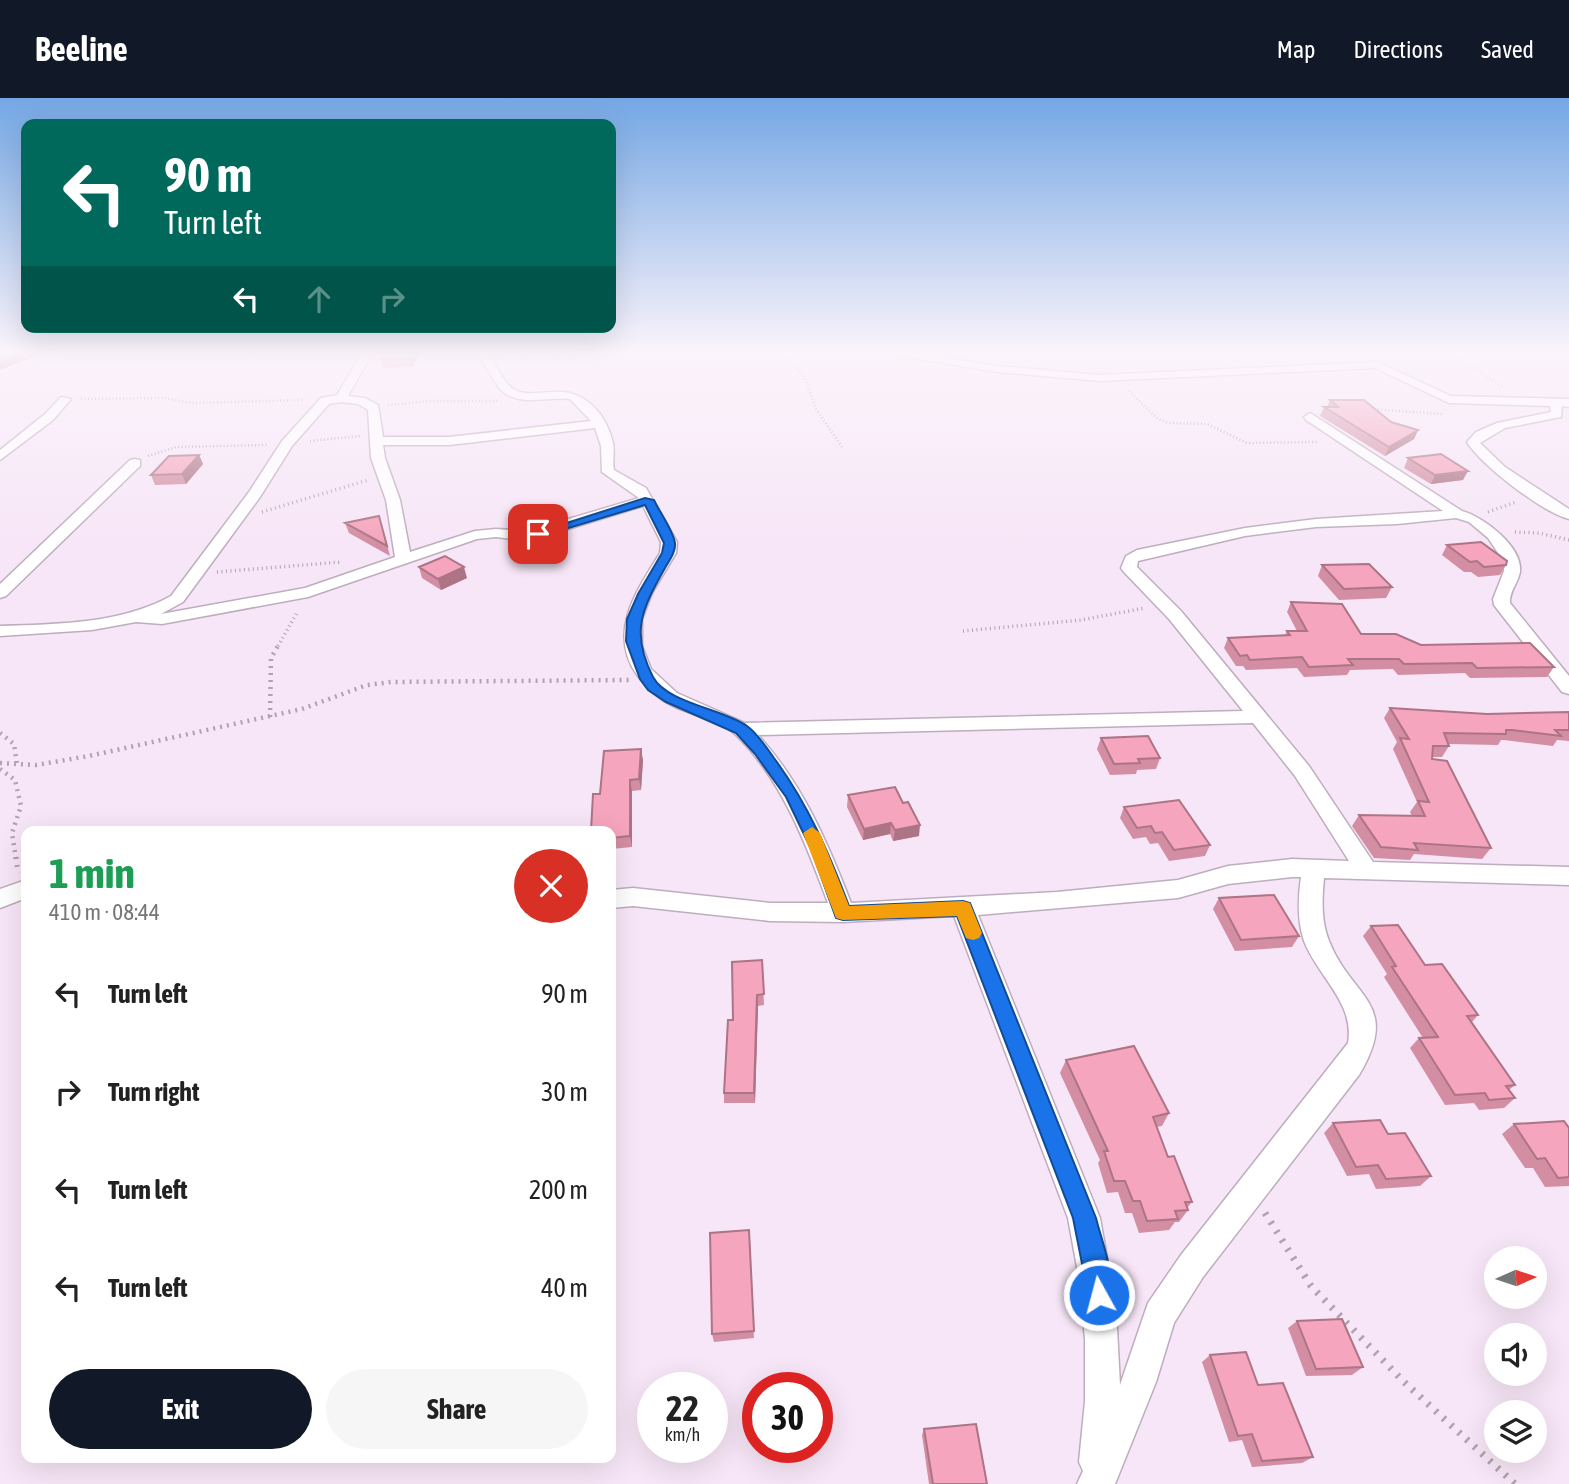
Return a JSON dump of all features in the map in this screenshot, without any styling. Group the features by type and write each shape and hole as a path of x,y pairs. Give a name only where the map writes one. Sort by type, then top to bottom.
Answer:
{"street":[{"path":"0,456 52,415"},
{"path":"138,617 164,609 177,599 255,495 287,444 313,415"},
{"path":"374,415 378,458 386,475 400,533 395,562"},
{"path":"592,415 599,424 607,447 606,469 610,474 643,492 669,543 668,553 644,594 634,619 632,641 647,679 653,687 671,698 741,729 1258,717"},
{"path":"1554,415 1511,423 1492,430 1473,442 1475,448 1569,515"},
{"path":"1310,417 1457,514 1474,519 1494,535 1510,559 1512,571 1501,599 1502,605 1512,614 1569,688"},
{"path":"376,438 449,440 599,424"},
{"path":"0,593 135,463"},
{"path":"0,631 138,617 162,619 308,592 475,535 496,533 521,537 538,534 648,500"},
{"path":"1368,872 1327,806 1258,717 1163,604 1129,568 1131,559 1137,555 1245,532 1316,523 1397,520 1457,514"},
{"path":"741,729 793,795 820,849 843,913"},
{"path":"616,899 633,897 770,912 843,913 963,908 1178,889 1228,875 1292,868 1569,876"},
{"path":"1095,1484 1139,1381 1160,1315 1192,1266 1349,1066 1362,1042 1361,1019 1320,949 1312,924 1309,901 1314,868"},
{"path":"0,899 21,891"},
{"path":"963,908 1084,1218 1093,1257 1103,1346 1102,1424 1095,1484"}],"path":[{"path":"820,415 842,447"},
{"path":"1154,415 1169,423 1213,426 1236,440 1247,443 1318,442"},
{"path":"135,463 157,451 176,447 376,438"},
{"path":"234,520 386,475"},
{"path":"1474,519 1522,498 1529,489"},
{"path":"1494,535 1539,533 1569,540"},
{"path":"198,572 234,572 328,561 395,562"},
{"path":"270,717 271,658 308,592"},
{"path":"963,631 1081,620 1163,604"},
{"path":"0,762 36,765 89,756 302,709 367,685 391,682 542,683 647,679"},
{"path":"0,733 14,744 17,765"},
{"path":"0,769 15,780 21,806 12,832 15,866 21,880"},
{"path":"1251,1190 1311,1286 1403,1381 1515,1484"}],"building":[{"path":"1336,415 1382,415 1391,422 1418,430 1389,447"},
{"path":"1441,454 1468,471 1435,475 1408,458"},
{"path":"199,455 182,474 151,475 169,456"},
{"path":"379,516 387,546 345,523"},
{"path":"1481,542 1507,561 1506,565 1484,567 1477,561 1470,562 1447,545"},
{"path":"445,556 464,567 438,579 419,567"},
{"path":"1369,564 1392,587 1344,589 1322,565"},
{"path":"1291,602 1342,604 1361,634 1396,634 1421,645 1530,643 1554,667 1477,668 1472,663 1404,664 1399,659 1348,659 1353,665 1309,667 1302,657 1250,660 1247,655 1240,656 1228,638 1290,635 1287,631 1307,631"},
{"path":"1390,708 1487,714 1569,712 1569,730 1555,730 1561,736 1512,730 1506,730 1506,734 1444,733 1449,746 1433,746 1432,759 1447,761 1491,848 1414,843 1418,850 1381,847 1359,815 1425,816 1418,801 1429,802 1400,738 1409,739"},
{"path":"1148,736 1160,758 1138,759 1140,763 1114,764 1101,738"},
{"path":"641,749 639,779 630,780 630,836 616,837 616,826 591,826 593,794 600,794 604,751"},
{"path":"895,787 903,803 908,802 920,825 895,830 891,823 864,829 848,795"},
{"path":"1179,800 1210,845 1174,850 1162,832 1155,833 1151,826 1137,828 1124,807"},
{"path":"1274,895 1299,936 1241,940 1219,898"},
{"path":"1398,925 1425,965 1442,964 1478,1015 1467,1016 1515,1085 1506,1086 1515,1098 1489,1100 1485,1093 1455,1095 1419,1038 1438,1037 1392,967 1396,966 1371,926"},
{"path":"762,960 764,994 757,995 754,1093 724,1093 728,1020 733,1020 732,962"},
{"path":"1134,1046 1169,1113 1153,1117 1168,1157 1174,1156 1192,1202 1185,1202 1188,1210 1175,1211 1178,1219 1147,1221 1140,1201 1133,1201 1125,1181 1114,1181 1104,1151 1108,1151 1066,1060"},
{"path":"1380,1120 1388,1134 1405,1133 1431,1176 1386,1179 1378,1165 1356,1167 1333,1123"},
{"path":"1564,1121 1569,1128 1569,1177 1558,1178 1545,1158 1537,1159 1514,1124"},
{"path":"749,1230 754,1331 712,1334 710,1233"},
{"path":"1342,1319 1363,1367 1316,1369 1297,1321"},
{"path":"1246,1352 1258,1385 1283,1383 1313,1457 1262,1461 1252,1434 1238,1436 1210,1355"},
{"path":"976,1424 987,1484 933,1484 924,1429"}],"slow traffic":[{"path":"812,833 843,913 963,908 973,933"}],"route":[{"path":"538,534 648,500 669,543 668,553 644,594 634,619 632,641 638,660 653,687 671,698 741,729 760,750 793,795 820,849 843,913 963,908 1084,1218 1099,1295"}]}
